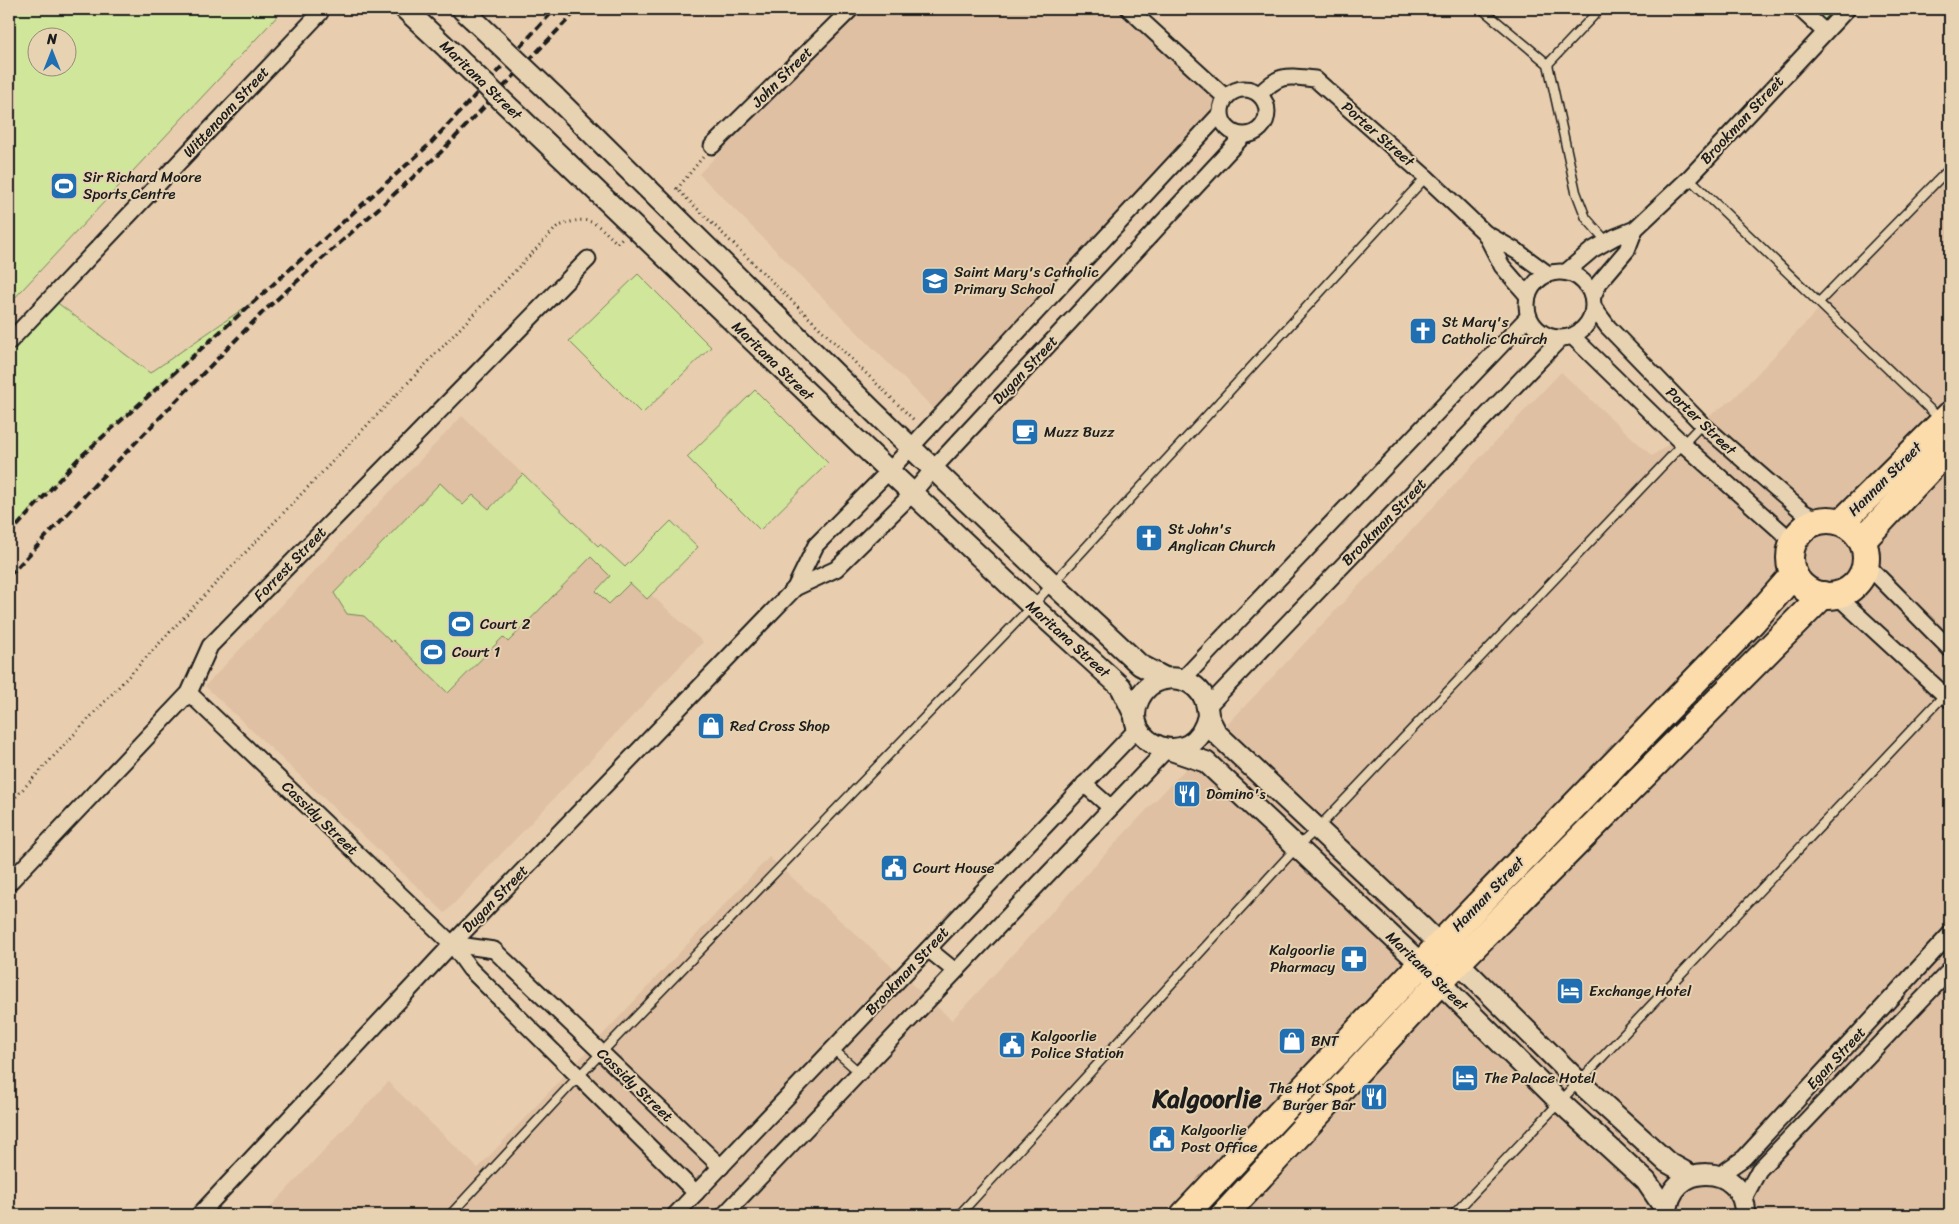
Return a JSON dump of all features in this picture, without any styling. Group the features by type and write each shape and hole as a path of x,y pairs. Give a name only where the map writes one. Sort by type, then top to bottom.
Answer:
{"highway":[{"name":"Hannan Street","path":"1831,522 1947,419"},
{"name":"Hannan Street","path":"1864,552 1950,447"},
{"path":"1831,522 1857,533 1864,552 1860,577 1850,589 1829,595 1811,591 1801,584 1794,574 1790,558 1793,542 1809,525 1831,522"},
{"name":"Hannan Street","path":"1224,1215 1438,982 1448,953 1794,574"},
{"name":"Hannan Street","path":"1184,1215 1420,964 1448,953 1829,595"}],"main road":[{"name":"Maritana Street","path":"405,9 888,472 1121,687 1137,722"},
{"name":"Maritana Street","path":"467,14 556,96 911,448 1053,584 1140,665 1174,679"},
{"path":"1174,679 1194,685 1202,694 1208,711 1205,728 1198,739 1188,746 1168,750 1158,747 1144,737 1137,722 1137,704 1143,692 1152,683 1174,679"},
{"name":"Maritana Street","path":"1208,711 1216,733 1318,828 1579,1082 1667,1162 1692,1176"},
{"name":"Maritana Street","path":"1168,750 1206,762 1420,964 1560,1102 1646,1181 1667,1213"},
{"path":"1667,1213 1668,1202 1676,1188 1692,1176 1702,1174 1718,1176 1735,1186 1744,1207"}],"street":[{"name":"John Street","path":"712,146 851,9"},
{"path":"1129,9 1225,96"},
{"path":"1800,9 1825,32"},
{"name":"Brookman Street","path":"1566,272 1592,250 1635,229 1689,178 1847,9"},
{"name":"Wittenoom Street","path":"9,342 320,13"},
{"name":"Porter Street","path":"1260,94 1273,80 1291,76 1315,79 1426,177 1485,233 1518,252 1548,274"},
{"path":"1248,88 1260,94 1266,103 1268,114 1264,125 1255,133 1243,136 1228,129 1220,114 1225,96 1236,89 1248,88"},
{"name":"Dugan Street","path":"199,1215 452,944 795,588 816,545 911,448 1220,114"},
{"name":"Dugan Street","path":"795,588 836,569 912,494 933,469 1243,136"},
{"name":"Brookman Street","path":"1593,302 1599,283 1626,250 1635,229"},
{"name":"Porter Street","path":"1485,233 1502,266 1528,296"},
{"name":"Forrest Street","path":"9,883 189,693 210,646 588,259"},
{"path":"1554,272 1566,272 1587,285 1593,302 1590,320 1582,330 1566,338 1548,336 1537,330 1528,317 1526,308 1528,296 1533,285 1542,276 1554,272"},
{"name":"Porter Street","path":"1593,302 1608,327 1702,424 1804,512 1831,522"},
{"path":"1174,679 1528,317"},
{"name":"Brookman Street","path":"1208,711 1566,338"},
{"name":"Porter Street","path":"1566,338 1793,542"},
{"path":"1864,552 1950,649"},
{"path":"1829,595 1948,695"},
{"name":"Cassidy Street","path":"189,693 452,944 470,970 696,1193"},
{"name":"Brookman Street","path":"675,1215 1084,784 1137,722"},
{"path":"724,1215 1110,807 1168,750"},
{"path":"1084,784 1110,807"},
{"name":"Egan Street","path":"1718,1176 1744,1158 1950,934"},
{"name":"Cassidy Street","path":"452,944 494,950 721,1167"},
{"path":"928,949 955,971"},
{"name":"Egan Street","path":"1744,1207 1759,1170 1950,970"}],"lane":[{"path":"1482,9 1548,64 1576,192 1586,218 1607,242"},
{"path":"1548,64 1600,9"},
{"path":"1819,302 1950,168"},
{"path":"450,1215 578,1077 1053,584 1426,177"},
{"path":"1689,178 1819,302 1947,419"},
{"path":"959,1215 1297,847 1318,828 1702,424"},
{"path":"1453,1215 1948,695"},
{"path":"833,1049 859,1072"}],"path":[{"path":"676,189 712,146"},
{"path":"9,804 212,588 557,227 573,220 586,220 596,223 618,243 624,235"},
{"path":"890,397 925,432"}],"shaded area":[{"name":"Saint Mary's Catholic Primary School","path":"856,9 1129,9 1225,97 1220,114 940,415 699,174"},
{"path":"1950,172 1950,1215 263,1215 388,1082 478,1168 769,857 952,1020 1121,837 1561,372 1652,456 1733,399"},
{"path":"462,416 598,546 703,642 445,913 205,686"}],"green space":[{"name":"Sir Richard Moore Sports Centre","path":"9,9 284,9 9,304"},
{"path":"1800,9 1847,9 1825,32"},
{"path":"638,274 711,347 642,414 569,341"},
{"path":"51,298 150,373 254,301 78,459 9,533 9,342"},
{"path":"755,390 828,463 760,530 687,457"},
{"path":"523,474 598,546 600,544 625,567 671,521 698,547 647,599 630,583 609,604 596,591 610,576 591,557 508,642 503,637 448,693 393,640 391,642 364,616 347,614 334,593 440,483 463,505 473,495 489,509"}],"railway":[{"path":"9,535 78,459 430,144 555,9"},
{"path":"9,576 101,478 264,311 440,153 578,9"}],"place":[{"name":"Sir Richard Moore Sports Centre","path":"64,186"},
{"name":"Saint Mary's Catholic Primary School","path":"935,281"},
{"name":"St Mary's Catholic Church","path":"1423,331"},
{"name":"Muzz Buzz","path":"1025,432"},
{"name":"St John's Anglican Church","path":"1149,538"},
{"name":"Court 2","path":"461,624"},
{"name":"Court 1","path":"433,652"},
{"name":"Red Cross Shop","path":"711,726"},
{"name":"Domino's","path":"1187,794"},
{"name":"Court House","path":"894,868"},
{"name":"Kalgoorlie Pharmacy","path":"1354,959"},
{"name":"Exchange Hotel","path":"1570,991"},
{"name":"BNT","path":"1292,1041"},
{"name":"Kalgoorlie Police Station","path":"1012,1045"},
{"name":"The Palace Hotel","path":"1465,1078"},
{"name":"The Hot Spot Burger Bar","path":"1374,1097"},
{"name":"Kalgoorlie Post Office","path":"1162,1139"}],"district":[{"name":"Kalgoorlie","path":"1207,1098"}]}
